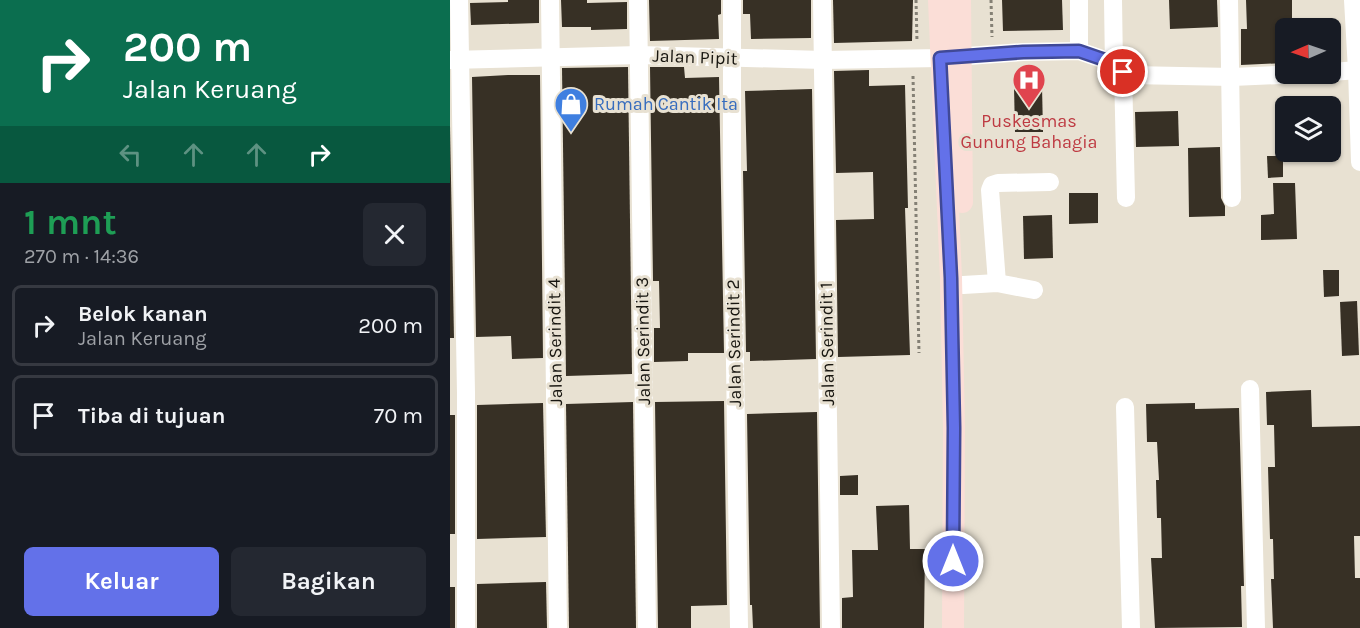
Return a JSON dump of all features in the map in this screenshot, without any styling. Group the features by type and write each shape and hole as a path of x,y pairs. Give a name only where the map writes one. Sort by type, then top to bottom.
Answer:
{"main road":[{"path":"939,0 950,57 963,285 967,628"},
{"path":"953,628 954,428 950,57 960,0"}],"street":[{"path":"459,0 455,60 466,393 466,628"},
{"name":"Jalan Serindit 4","path":"550,0 558,628"},
{"name":"Jalan Serindit 3","path":"638,0 647,628"},
{"name":"Jalan Serindit 2","path":"732,0 732,188 739,628"},
{"name":"Jalan Serindit 1","path":"822,0 831,628"},
{"path":"1079,0 1079,51 1108,61 1118,70 1130,75 1232,77 1275,75"},
{"path":"1113,0 1126,198"},
{"path":"1229,0 1232,77 1232,198"},
{"path":"1353,0 1359,70 1360,162"},
{"name":"Jalan Pipit","path":"455,60 639,55 823,60 1079,51"},
{"path":"1341,71 1359,70"},
{"path":"996,283 990,190 992,185 1050,182"},
{"path":"963,285 996,283 1034,290"},
{"path":"1250,389 1256,628"},
{"path":"1125,407 1131,628"}],"path":[{"path":"916,0 919,353"},
{"path":"991,0 992,54"}],"building":[{"path":"508,0 539,0 539,23 471,25 470,3 508,2"},
{"path":"561,0 587,0 587,3 627,2 627,29 591,30 591,27 562,27"},
{"path":"649,0 721,0 721,14 718,15 719,39 650,41"},
{"path":"743,0 811,0 811,38 751,39 750,14 743,14"},
{"path":"833,0 913,0 912,41 834,43"},
{"path":"1002,0 1062,0 1063,30 1003,31"},
{"path":"1169,0 1217,0 1218,27 1170,29"},
{"path":"1246,0 1292,0 1292,18 1275,18 1275,63 1241,65 1241,29 1247,29"},
{"path":"628,67 632,374 566,376 562,68"},
{"path":"650,67 684,67 685,78 719,77 724,353 688,353 688,361 654,362 654,328 660,328 659,281 653,281"},
{"path":"869,70 869,86 905,85 908,208 905,208 910,355 838,357 836,220 874,219 873,172 836,173 834,71"},
{"path":"540,75 543,358 512,359 511,336 476,337 472,77"},
{"name":"Puskesmas Gunung Bahagia","path":"1042,86 1043,132 1015,132 1014,87"},
{"path":"812,89 816,359 750,361 750,352 746,352 743,171 747,171 745,91"},
{"path":"1178,111 1179,146 1136,147 1135,112"},
{"path":"450,126 454,338 450,338"},
{"path":"1220,147 1221,198 1225,206 1225,216 1189,217 1188,148"},
{"path":"1267,156 1275,156 1275,162 1283,162 1283,177 1268,178"},
{"path":"1273,183 1295,183 1297,239 1261,240 1261,215 1274,214"},
{"path":"1069,193 1098,193 1098,223 1069,224"},
{"path":"1052,215 1053,258 1024,259 1023,216"},
{"path":"1323,270 1339,270 1339,296 1324,297"},
{"path":"1357,301 1359,355 1342,356 1340,302"},
{"path":"1311,390 1312,427 1360,426 1360,536 1354,536 1355,578 1360,578 1360,628 1273,628 1271,579 1274,579 1273,539 1270,539 1268,467 1275,467 1274,425 1267,425 1266,392"},
{"path":"724,401 727,605 691,606 691,628 658,628 655,402"},
{"path":"633,402 636,628 569,628 566,404"},
{"path":"543,403 546,537 477,539 477,405"},
{"path":"1195,403 1195,409 1239,408 1244,586 1241,586 1242,627 1155,628 1151,558 1162,558 1161,518 1157,518 1156,480 1159,480 1157,442 1147,442 1146,404"},
{"path":"817,412 820,628 753,628 752,605 750,605 747,414"},
{"path":"450,415 455,415 455,534 450,534"},
{"path":"858,475 858,495 840,495 840,476"},
{"path":"909,505 910,549 925,549 924,628 842,628 842,598 853,597 852,550 878,550 876,506"},
{"path":"546,582 547,628 477,628 477,584"},
{"path":"450,587 455,587 455,628 450,628"}],"place":[{"name":"Puskesmas Gunung Bahagia","path":"1029,109"},
{"name":"Rumah Cantik Ita","path":"571,133"}],"route":[{"path":"953,561 954,428 951,278 940,58 1023,52 1079,51 1108,61 1123,72"}]}
